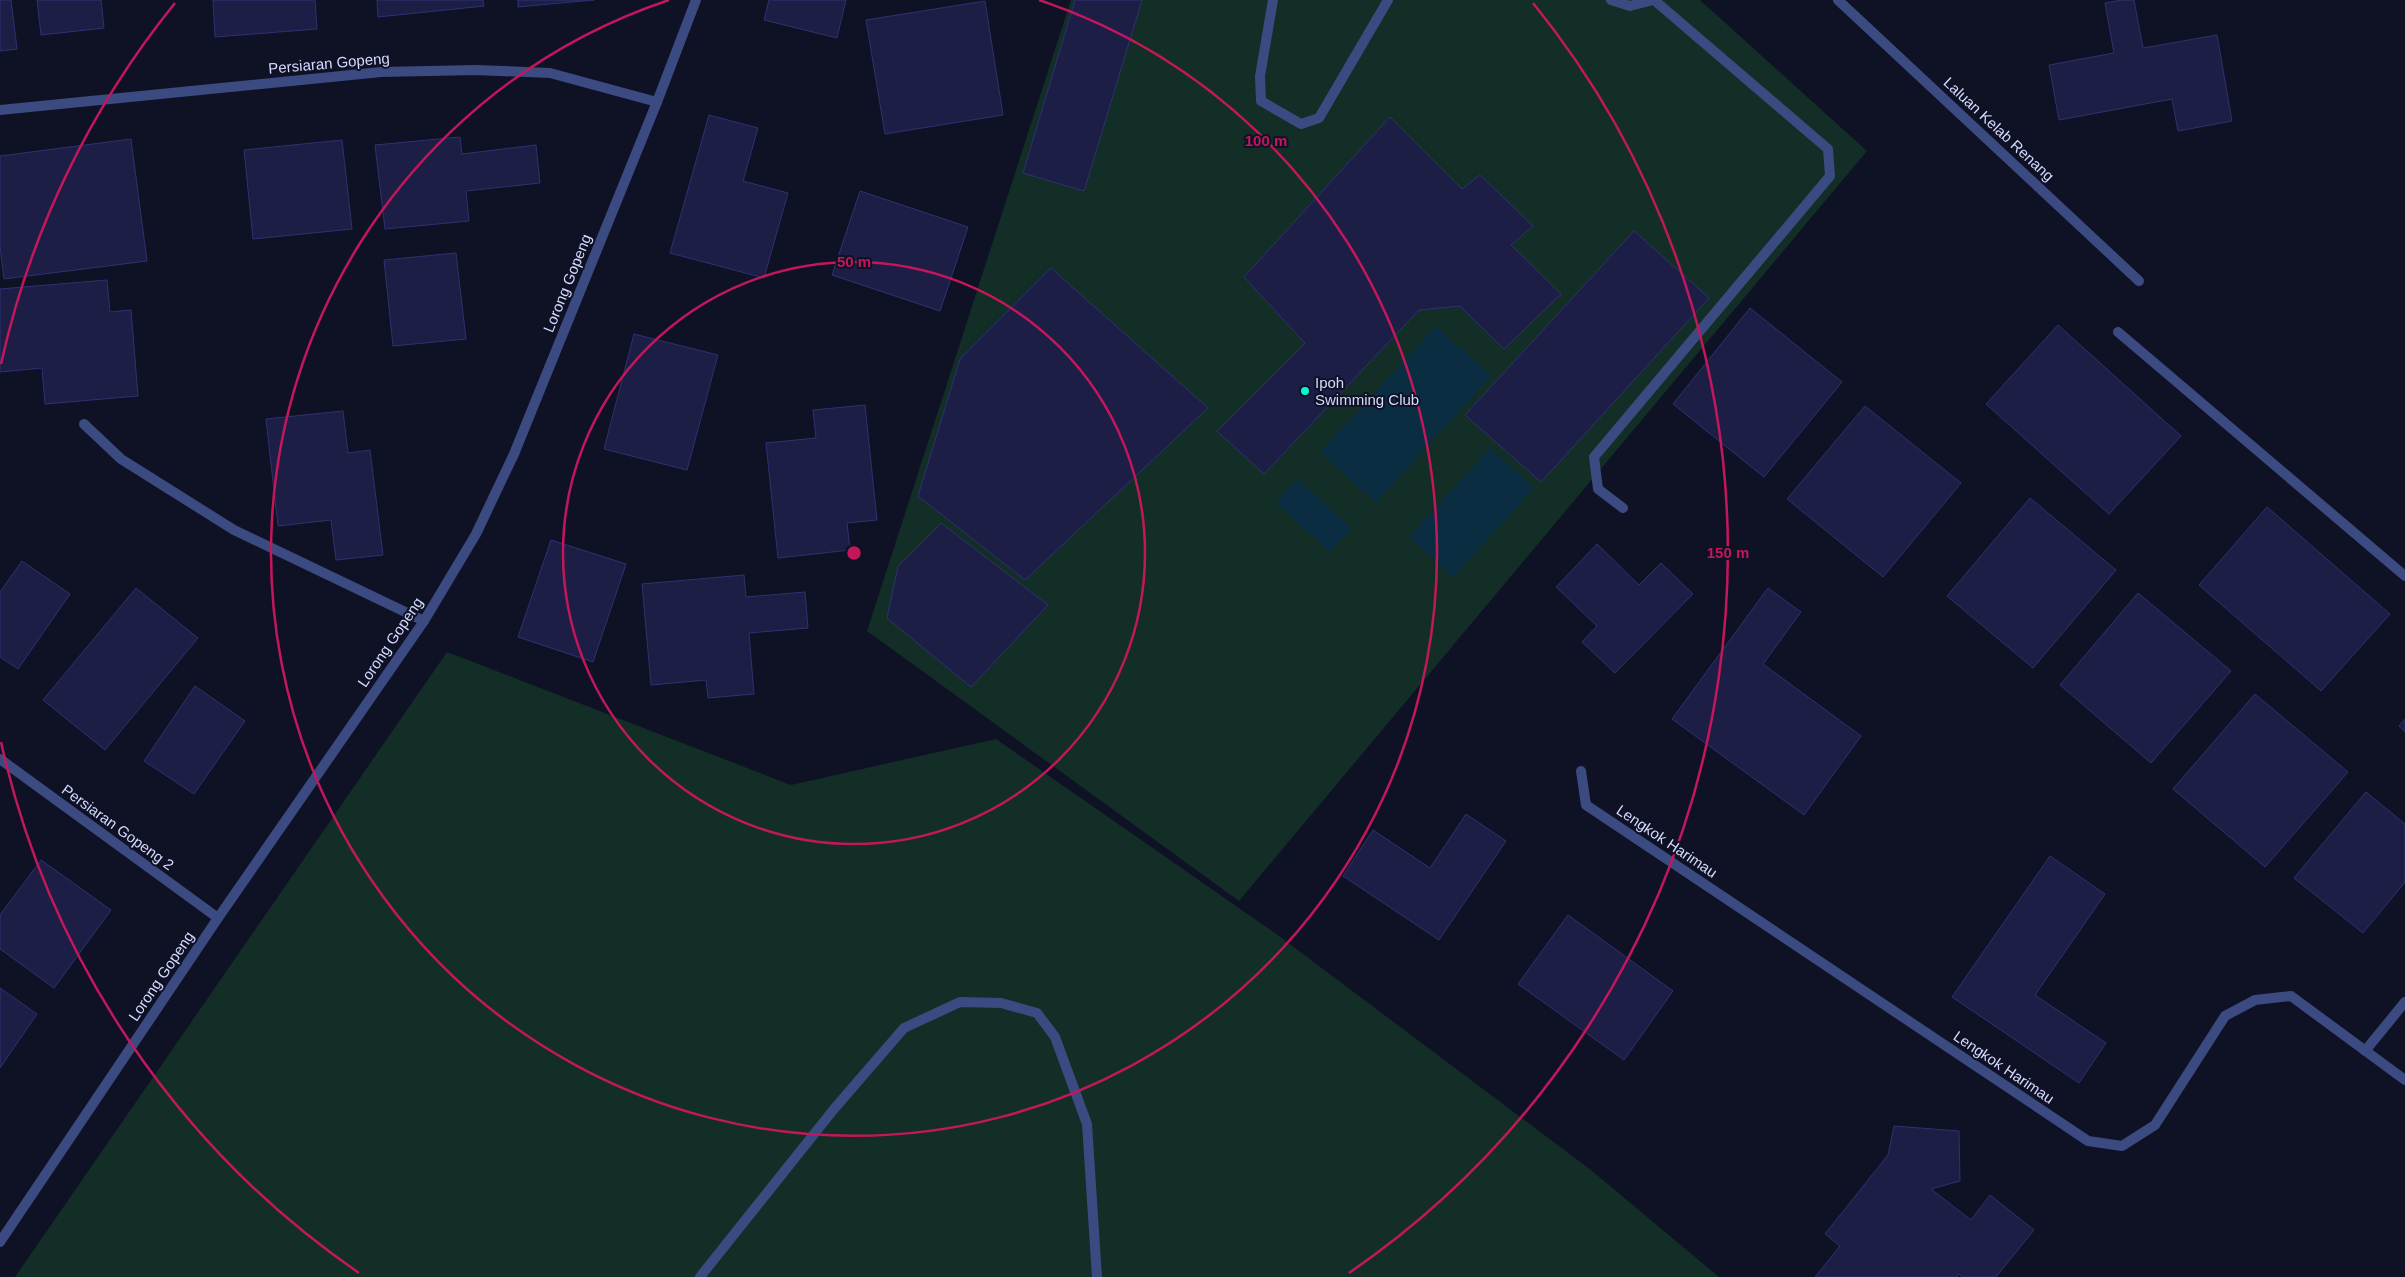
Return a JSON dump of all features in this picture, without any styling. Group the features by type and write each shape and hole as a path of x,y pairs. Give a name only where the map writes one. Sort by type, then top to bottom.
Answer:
{"street":[{"name":"Lorong Gopeng","path":"0,1242 218,918 424,621 476,534 514,454 657,102 696,0"},
{"path":"1273,0 1260,76 1261,101 1301,124 1319,118 1388,0"},
{"path":"1611,0 1630,6 1653,0 1828,149 1830,176 1594,456 1598,489 1624,508"},
{"name":"Laluan Kelab Renang","path":"1838,0 2139,281"},
{"name":"Persiaran Gopeng","path":"0,110 381,72 476,70 550,73 657,102"},
{"path":"2118,332 2405,576"},
{"path":"84,424 121,459 234,530 424,621"},
{"name":"Persiaran Gopeng 2","path":"0,759 218,918"},
{"name":"Lengkok Harimau","path":"1581,771 1586,805 2088,1141 2122,1146 2154,1125 2225,1016 2254,1000 2291,996 2405,1080"},
{"path":"700,1277 834,1109 904,1028 960,1002 1002,1003 1037,1013 1055,1037 1087,1124 1097,1277"},
{"path":"2366,1051 2405,1002"}],"green space":[{"name":"Ipoh Swimming Club","path":"1071,0 1700,0 1867,151 1239,901 867,631"},
{"path":"447,652 791,785 996,739 1275,933 1591,1170 1719,1277 15,1277"}],"water":[{"path":"1436,326 1491,376 1376,503 1320,452"},
{"path":"1490,448 1534,488 1453,577 1409,537"},
{"path":"1298,479 1351,528 1329,552 1276,502"}],"building":[{"path":"0,0 11,0 17,49 0,51"},
{"path":"37,0 101,0 104,28 41,35"},
{"path":"213,0 315,0 317,29 215,37"},
{"path":"377,0 483,0 484,6 378,17"},
{"path":"518,0 594,0 518,7"},
{"path":"769,0 846,0 837,38 764,20"},
{"path":"1075,0 1142,0 1084,191 1023,173"},
{"path":"2134,0 2143,48 2217,35 2232,121 2178,131 2172,99 2059,120 2049,65 2114,53 2105,3"},
{"path":"985,1 1003,115 885,134 866,20"},
{"path":"709,115 758,128 743,181 788,193 764,278 670,253"},
{"path":"1390,117 1462,189 1480,175 1533,226 1511,245 1561,294 1504,349 1460,306 1419,310 1264,474 1217,431 1305,343 1244,277"},
{"path":"460,137 462,154 536,145 540,183 466,191 469,221 385,229 375,145"},
{"path":"131,139 147,261 4,279 0,247 0,156"},
{"path":"342,140 352,229 253,239 244,150"},
{"path":"860,191 968,227 940,311 832,275"},
{"path":"1634,231 1709,298 1541,482 1465,415"},
{"path":"456,253 466,339 393,346 384,260"},
{"path":"1051,268 1208,408 1025,580 918,496 960,359"},
{"path":"107,280 110,312 131,310 138,396 45,404 42,368 0,372 0,289"},
{"path":"1750,308 1842,382 1764,477 1673,404"},
{"path":"2058,325 2181,436 2109,514 1986,404"},
{"path":"634,334 718,355 687,470 604,449"},
{"path":"865,405 877,520 847,523 850,550 778,558 766,443 816,438 813,410"},
{"path":"1865,406 1961,483 1883,577 1787,499"},
{"path":"343,411 348,453 370,450 383,555 336,560 331,520 278,526 266,419"},
{"path":"2030,498 2116,570 2033,668 1947,596"},
{"path":"2267,507 2390,614 2321,691 2199,585"},
{"path":"941,523 1048,605 971,687 887,618 898,566"},
{"path":"551,540 626,564 593,662 518,637"},
{"path":"1597,544 1639,585 1661,563 1693,594 1615,673 1582,642 1597,626 1556,587"},
{"path":"22,561 70,594 18,669 0,657 0,592"},
{"path":"744,575 746,597 805,592 808,628 749,633 754,694 708,698 706,680 651,685 642,584"},
{"path":"136,588 198,638 105,750 43,700"},
{"path":"1768,588 1801,612 1763,664 1861,736 1804,815 1672,719"},
{"path":"2138,593 2231,671 2151,763 2060,685"},
{"path":"195,686 245,721 194,794 144,761"},
{"path":"2255,694 2348,772 2265,867 2173,789"},
{"path":"2405,719 2405,732 2399,726"},
{"path":"2366,792 2405,824 2405,882 2363,933 2294,878"},
{"path":"1466,814 1506,841 1439,940 1343,876 1373,830 1430,868"},
{"path":"2050,856 2105,894 2035,995 2106,1043 2079,1083 1952,997"},
{"path":"41,860 111,910 54,988 0,949 0,915"},
{"path":"1568,915 1673,991 1624,1060 1518,984"},
{"path":"0,988 37,1014 0,1068"},
{"path":"1894,1126 1959,1131 1960,1181 1931,1189 1971,1220 1990,1195 2034,1230 1996,1277 1963,1277 1959,1274 1957,1277 1815,1277 1840,1246 1825,1234 1888,1155"}],"place":[{"name":"Ipoh Swimming Club","path":"1305,391"}]}
